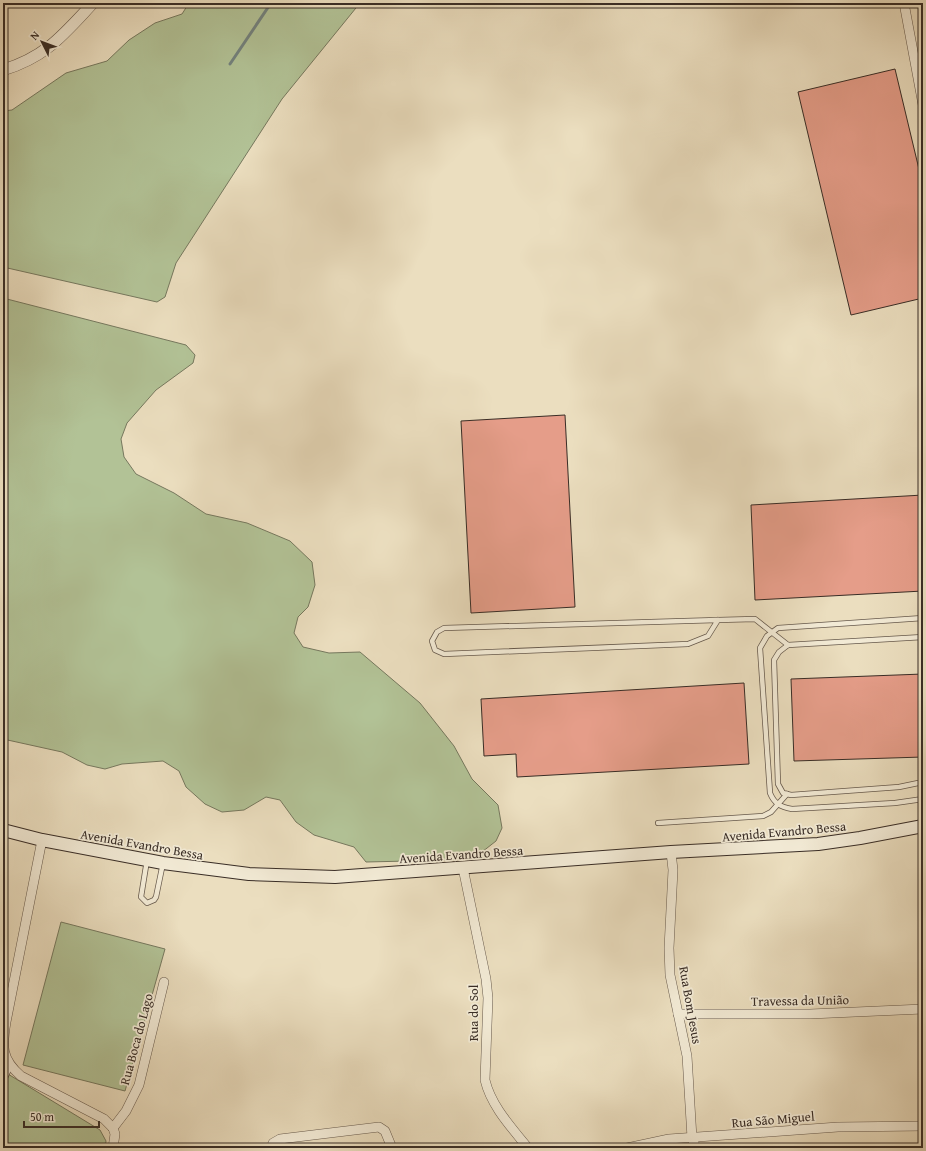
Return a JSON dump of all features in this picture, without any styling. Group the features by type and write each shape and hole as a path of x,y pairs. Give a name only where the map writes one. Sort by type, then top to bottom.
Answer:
{"main road":[{"name":"Avenida Evandro Bessa","path":"3,830 42,840 163,863 249,874 335,877 671,852 818,844 923,826"}],"street":[{"path":"3,70 38,56 73,25 93,3"},
{"path":"904,3 923,105"},
{"path":"42,840 31,887 5,1028 3,1050 10,1067 20,1076 104,1119 113,1128 115,1134 113,1148"},
{"name":"Rua Bom Jesus","path":"671,852 673,870 669,948 670,975 686,1056 692,1138 696,1148"},
{"name":"Rua do Sol","path":"463,868 486,979 488,998 485,1080 487,1088 506,1121 528,1148"},
{"name":"Rua Boca do Lago","path":"113,1128 126,1111 139,1085 164,982"},
{"name":"Travessa da União","path":"678,1014 810,1014 923,1009"},
{"name":"Rua São Miguel","path":"627,1148 669,1139 838,1126 922,1129"},
{"path":"271,1148 273,1143 280,1139 379,1127 385,1131 392,1148"}],"lane":[{"path":"923,618 778,628 772,631 763,641 760,648 770,793 773,800 778,805 792,809 895,803 923,799"},
{"path":"718,620 708,636 688,644 444,654 435,650 432,641 437,632 444,628 718,620 755,619 788,645"},
{"path":"923,637 788,645 779,652 774,660 778,784 780,790 787,794 899,787 923,782"},
{"path":"658,823 763,816 772,812 787,794"},
{"path":"147,860 141,897 147,903 151,903 156,897 163,863"},
{"path":"3,1082 10,1067"}],"green space":[{"path":"189,3 360,3 282,99 176,263 165,297 157,302 3,267 3,111 12,110 66,73 107,61 129,40 155,23 182,14"},
{"path":"3,298 186,345 195,355 193,363 156,390 127,423 121,439 124,457 136,474 174,493 206,514 247,523 290,541 312,562 315,585 308,607 298,617 294,633 303,647 329,653 360,652 420,703 454,746 472,779 498,805 502,828 496,841 482,852 451,860 366,862 354,847 314,835 296,822 280,800 266,797 244,810 222,812 205,804 186,787 179,771 163,761 122,764 105,769 87,765 62,752 3,739"},
{"path":"61,922 165,949 125,1091 23,1065"},
{"path":"3,1071 100,1130 106,1141 105,1148 3,1148"}],"building":[{"path":"895,69 923,186 923,298 851,315 798,92"},
{"path":"565,415 575,607 471,613 461,421"},
{"path":"923,495 923,591 755,600 751,505"},
{"path":"923,674 923,757 794,761 791,679"},
{"path":"744,683 749,764 517,777 516,754 484,756 481,699"}],"waterway":[{"path":"230,64 271,3"}]}
